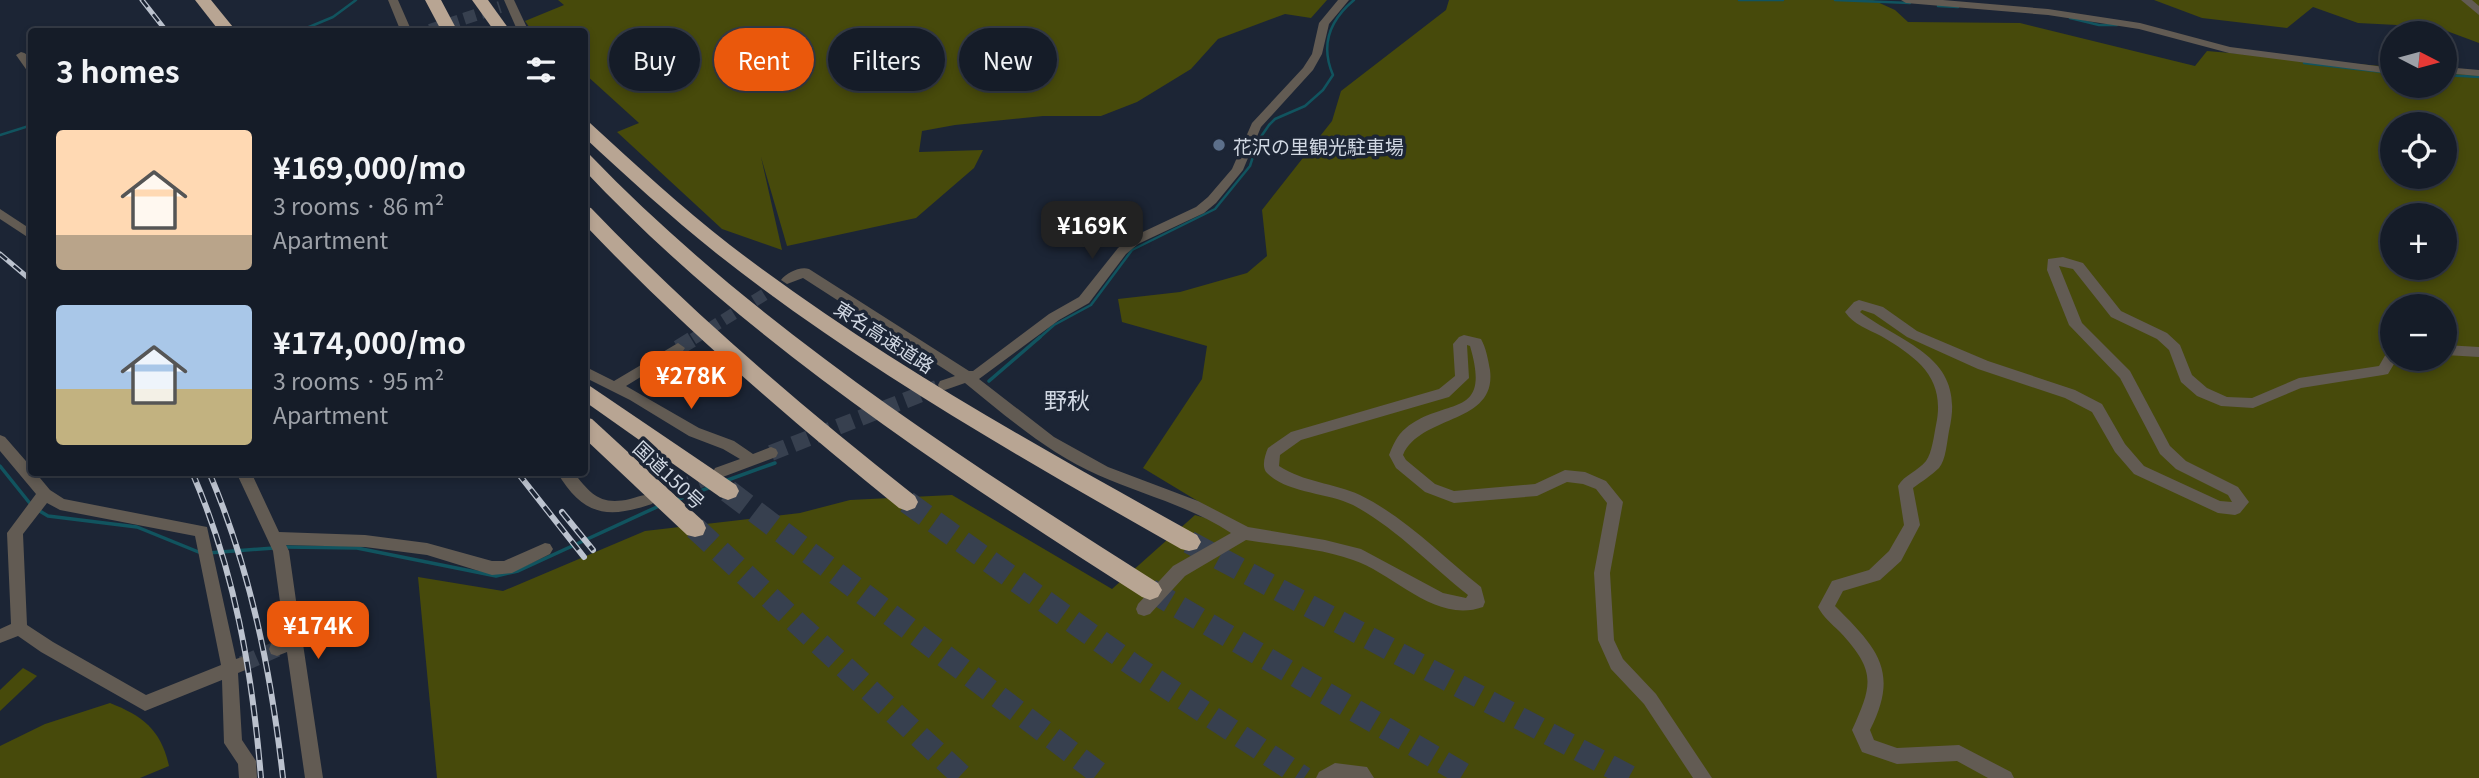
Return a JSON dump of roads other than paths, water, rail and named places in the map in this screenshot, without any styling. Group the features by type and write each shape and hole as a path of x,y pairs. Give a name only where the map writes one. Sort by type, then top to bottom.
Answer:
{"highway":[{"path":"186,0 209,28"},
{"path":"202,0 226,28"},
{"path":"433,0 448,28"},
{"path":"469,0 486,28"},
{"path":"480,0 500,28"},
{"name":"東名高速道路","path":"588,131 692,225 748,270 867,354 1056,468 1189,542"},
{"path":"588,163 639,217 828,372 1147,600"},
{"path":"588,216 622,253 795,412 907,502"},
{"name":"国道150号","path":"588,393 724,481"},
{"name":"国道150号","path":"588,429 695,528"}],"street":[{"path":"393,0 405,28"},
{"path":"945,385 977,375 1054,317 1084,300 1122,251 1134,241 1200,209 1212,200 1237,170 1256,126 1313,60 1324,23 1344,0"},
{"path":"1906,0 2048,12 2140,26 2229,50 2380,69"},
{"path":"2466,0 2479,12"},
{"path":"507,3 522,28"},
{"path":"21,55 28,65"},
{"path":"2457,71 2479,73"},
{"path":"0,213 28,233"},
{"path":"2006,778 1959,753 1897,756 1868,746 1861,730 1874,710 1878,675 1864,646 1826,607 1838,586 1874,575 1895,556 1912,525 1905,486 1934,463 1947,398 1940,378 1912,352 1883,331 1859,320 1852,312 1859,306 1878,310 1912,334 1959,355 2070,394 2097,408 2120,448 2139,470 2218,508 2235,509 2241,502 2233,492 2180,465 2165,450 2125,375 2077,325 2053,270 2053,262 2063,261 2078,267 2116,314 2162,336 2175,348 2186,378 2202,392 2227,402 2253,402 2299,383 2380,370"},
{"path":"787,280 804,272 967,377 1029,427 1102,470 1217,514 1244,533 1362,556 1450,604 1469,607 1477,602 1475,592 1389,519 1354,499 1282,477 1271,468 1273,452 1296,436 1444,393 1462,378 1460,344 1464,340 1476,342 1482,393 1463,408 1411,430 1399,442 1396,455 1401,464 1430,488 1454,497 1537,490 1565,476 1585,478 1601,485 1615,502 1602,573 1605,640 1617,664 1650,699 1703,778"},
{"path":"614,387 678,348"},
{"path":"2457,351 2479,352"},
{"path":"588,373 614,387 635,394 698,435 734,444 751,460"},
{"path":"0,440 42,497 60,504 202,531 236,667 233,743 247,761 248,778"},
{"path":"724,481 751,460 771,453"},
{"path":"245,476 279,544 296,641 314,778"},
{"path":"567,476 584,496 602,507 616,510 647,500"},
{"path":"19,628 15,533 27,513 42,497"},
{"path":"1147,600 1178,571 1244,533"},
{"path":"279,544 365,541 427,549 492,568 506,568 545,549"},
{"path":"0,636 19,628"},
{"path":"19,628 145,704 236,667"},
{"path":"277,649 296,641"},
{"path":"1325,778 1335,771 1361,773 1365,778"}],"waterway":[{"path":"307,28 333,17 356,0"},
{"path":"1038,339 1054,325 1091,305 1132,250 1215,209 1250,166 1258,141 1269,125 1275,119 1305,106 1323,90 1333,75 1327,53 1330,34 1339,16 1354,0"},
{"path":"1739,0 1783,0"},
{"path":"1835,0 1910,3"},
{"path":"1938,6 1958,7"},
{"path":"2070,18 2099,25 2117,25"},
{"path":"2304,63 2380,72"},
{"path":"2457,76 2479,77"},
{"path":"0,135 28,126"},
{"path":"989,381 1040,337"},
{"path":"725,481 775,463"},
{"path":"0,466 32,506"},
{"path":"676,500 711,487"},
{"path":"285,547 357,548 496,576 518,571 659,506"},
{"path":"38,510 48,516 137,527 201,553"},
{"path":"208,553 274,548"}],"tunnel":[{"path":"436,28 500,7"},
{"path":"693,339 783,283"},
{"path":"678,348 696,337"},
{"path":"771,453 937,388"},
{"path":"653,498 713,475"},
{"path":"728,491 1105,778"},
{"path":"907,502 1133,665 1304,778"},
{"path":"695,528 964,778"},
{"path":"1189,542 1632,778"},
{"path":"1150,590 1470,778"},
{"path":"242,664 277,649"}],"railway":[{"path":"142,0 164,28"},
{"path":"0,254 28,278"},
{"path":"194,476 220,547 239,622 247,660 261,778"},
{"path":"211,476 248,584 272,699 283,778"},
{"path":"520,476 584,557"},
{"path":"562,512 593,550"}],"place":[{"name":"花沢の里観光駐車場","path":"1219,145"}],"district":[{"name":"野秋","path":"1067,399"}]}
